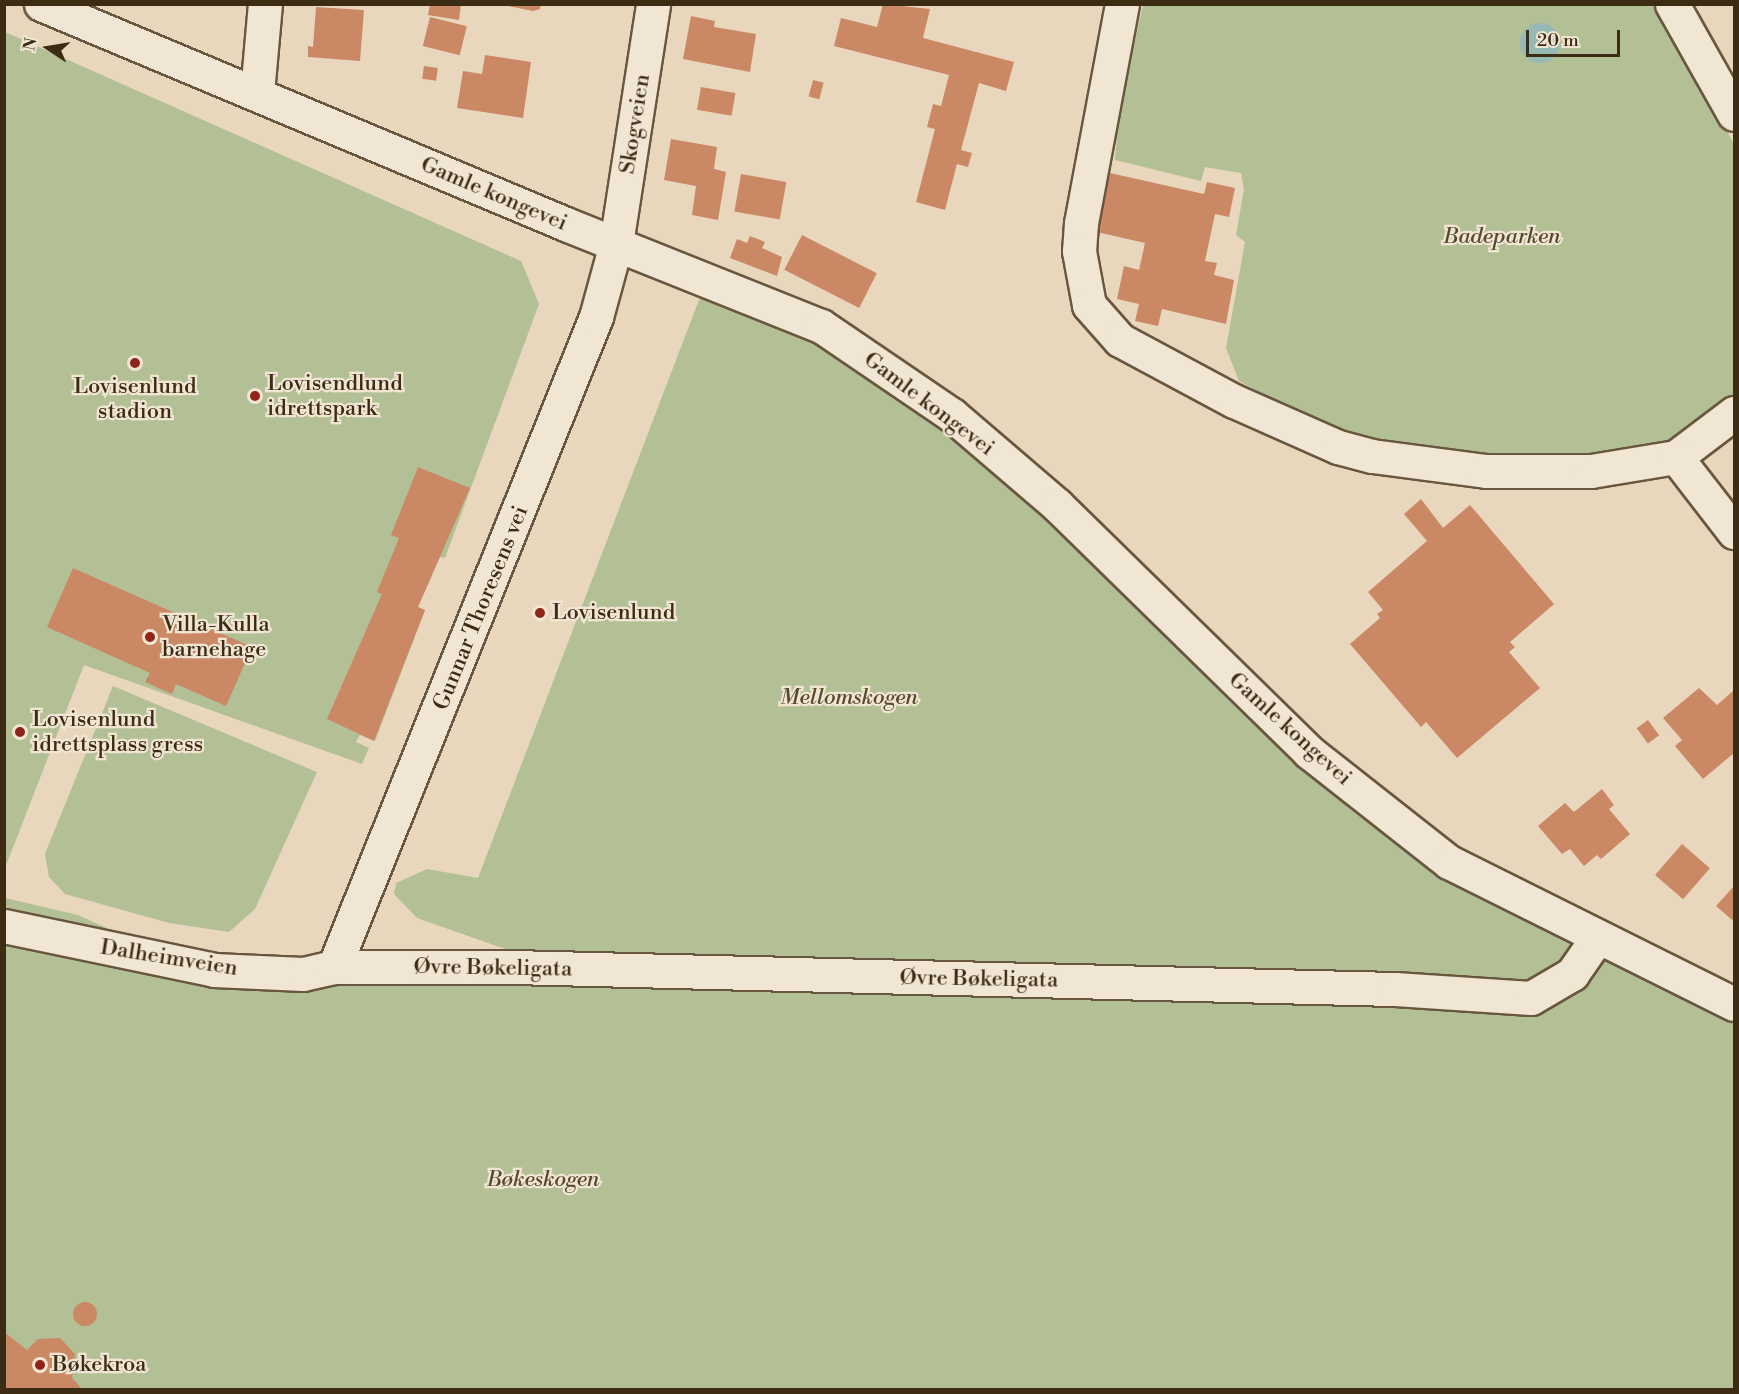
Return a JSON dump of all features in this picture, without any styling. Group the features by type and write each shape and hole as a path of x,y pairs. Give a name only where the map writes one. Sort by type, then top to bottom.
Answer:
{"street":[{"name":"Gamle kongevei","path":"41,4 616,244 821,326 952,415 1057,506 1309,752 1449,862 1597,938 1734,1004"},
{"path":"257,93 265,4"},
{"name":"Skogveien","path":"616,244 653,4"},
{"path":"1122,4 1080,222 1079,250 1089,305 1120,340 1234,401 1338,447 1372,456 1486,471 1590,471 1676,457 1734,413"},
{"path":"1672,4 1734,114"},
{"name":"Gunnar Thoresens vei","path":"334,967 596,316 616,244"},
{"path":"1676,457 1734,532"},
{"name":"Dalheimveien","path":"4,926 214,969 303,974 334,967"},
{"name":"Øvre Bøkeligata","path":"334,967 512,967 1395,989 1531,998 1572,974 1597,938"}],"green space":[{"name":"Badeparken","path":"1143,5 1657,5 1734,144 1734,409 1640,463 1372,456 1239,381 1226,348 1245,242 1236,235 1244,189 1241,173 1205,167 1201,181 1115,160 1119,108"},
{"name":"Lovisendlund idrettspark","path":"5,32 521,261 539,304 445,558 440,557 418,607 425,610 375,741 360,735 356,742 369,748 362,764 84,665 5,868"},
{"name":"Bøkeskogen","path":"707,279 952,415 1449,862 1734,1004 1734,1389 5,1390 5,898 78,915 223,981 568,971 417,918 394,894 396,883 427,869 478,878"},
{"path":"113,686 317,772 255,909 229,932 169,923 65,894 49,877 45,854"}],"water":[{"path":"1540,23 1554,29 1560,43 1554,57 1540,63 1526,57 1520,43 1526,29"}],"building":[{"path":"430,4 461,4 459,20 428,15"},
{"path":"498,4 541,4 540,9 533,11"},
{"path":"883,4 930,9 923,38 1014,62 1006,91 979,83 961,150 972,153 968,167 957,164 945,210 916,202 935,129 927,127 933,104 941,106 949,75 834,46 841,18 877,27"},
{"path":"316,7 364,10 360,61 308,57 308,46 313,47"},
{"path":"691,16 715,21 714,27 756,34 750,72 683,59"},
{"path":"430,17 467,26 460,55 423,46"},
{"path":"485,55 531,62 523,118 457,108 463,71 482,74"},
{"path":"424,66 438,68 436,81 422,79"},
{"path":"813,80 824,83 819,99 809,96"},
{"path":"701,87 735,93 731,116 697,110"},
{"path":"671,139 717,147 714,169 726,172 718,220 692,215 696,186 664,180"},
{"path":"1110,173 1204,194 1207,182 1235,188 1229,217 1215,214 1205,261 1217,263 1214,275 1234,280 1226,324 1162,309 1158,326 1135,321 1139,304 1117,299 1124,266 1139,270 1145,243 1097,232"},
{"path":"741,174 786,182 780,219 734,211"},
{"path":"802,235 877,273 859,308 784,270"},
{"path":"750,236 765,242 762,248 782,257 777,276 730,258 737,239 747,243"},
{"path":"418,467 470,488 418,607 425,610 374,741 327,719 382,594 377,592 399,538 391,535"},
{"path":"1421,499 1443,528 1470,505 1554,604 1510,642 1515,647 1509,652 1540,688 1457,758 1426,722 1421,727 1350,644 1380,618 1377,614 1383,610 1368,592 1427,541 1404,514"},
{"path":"73,568 252,647 226,706 176,684 172,694 145,682 150,673 47,627"},
{"path":"1699,688 1717,705 1734,690 1734,753 1703,779 1675,746 1682,740 1663,718"},
{"path":"1648,720 1659,735 1648,744 1637,728"},
{"path":"1602,789 1614,805 1609,809 1630,834 1601,859 1597,855 1584,866 1570,849 1562,854 1538,826 1565,803 1574,812"},
{"path":"1682,844 1710,868 1683,899 1655,875"},
{"path":"1734,886 1734,917 1732,920 1716,906"},
{"path":"85,1302 94,1305 97,1314 94,1323 85,1326 76,1323 73,1314 76,1305"},
{"name":"Bøkekroa","path":"4,1332 27,1350 38,1339 60,1338 75,1354 72,1378 83,1390 4,1390"}],"place":[{"name":"Lovisenlund stadion","path":"135,363"},
{"name":"Lovisendlund idrettspark","path":"255,396"},
{"name":"Lovisenlund","path":"540,613"},
{"name":"Villa-Kulla barnehage","path":"150,637"},
{"name":"Lovisenlund idrettsplass gress","path":"20,732"},
{"name":"Bøkekroa","path":"40,1365"}],"park label":[{"name":"Mellomskogen","path":"849,698"}]}
